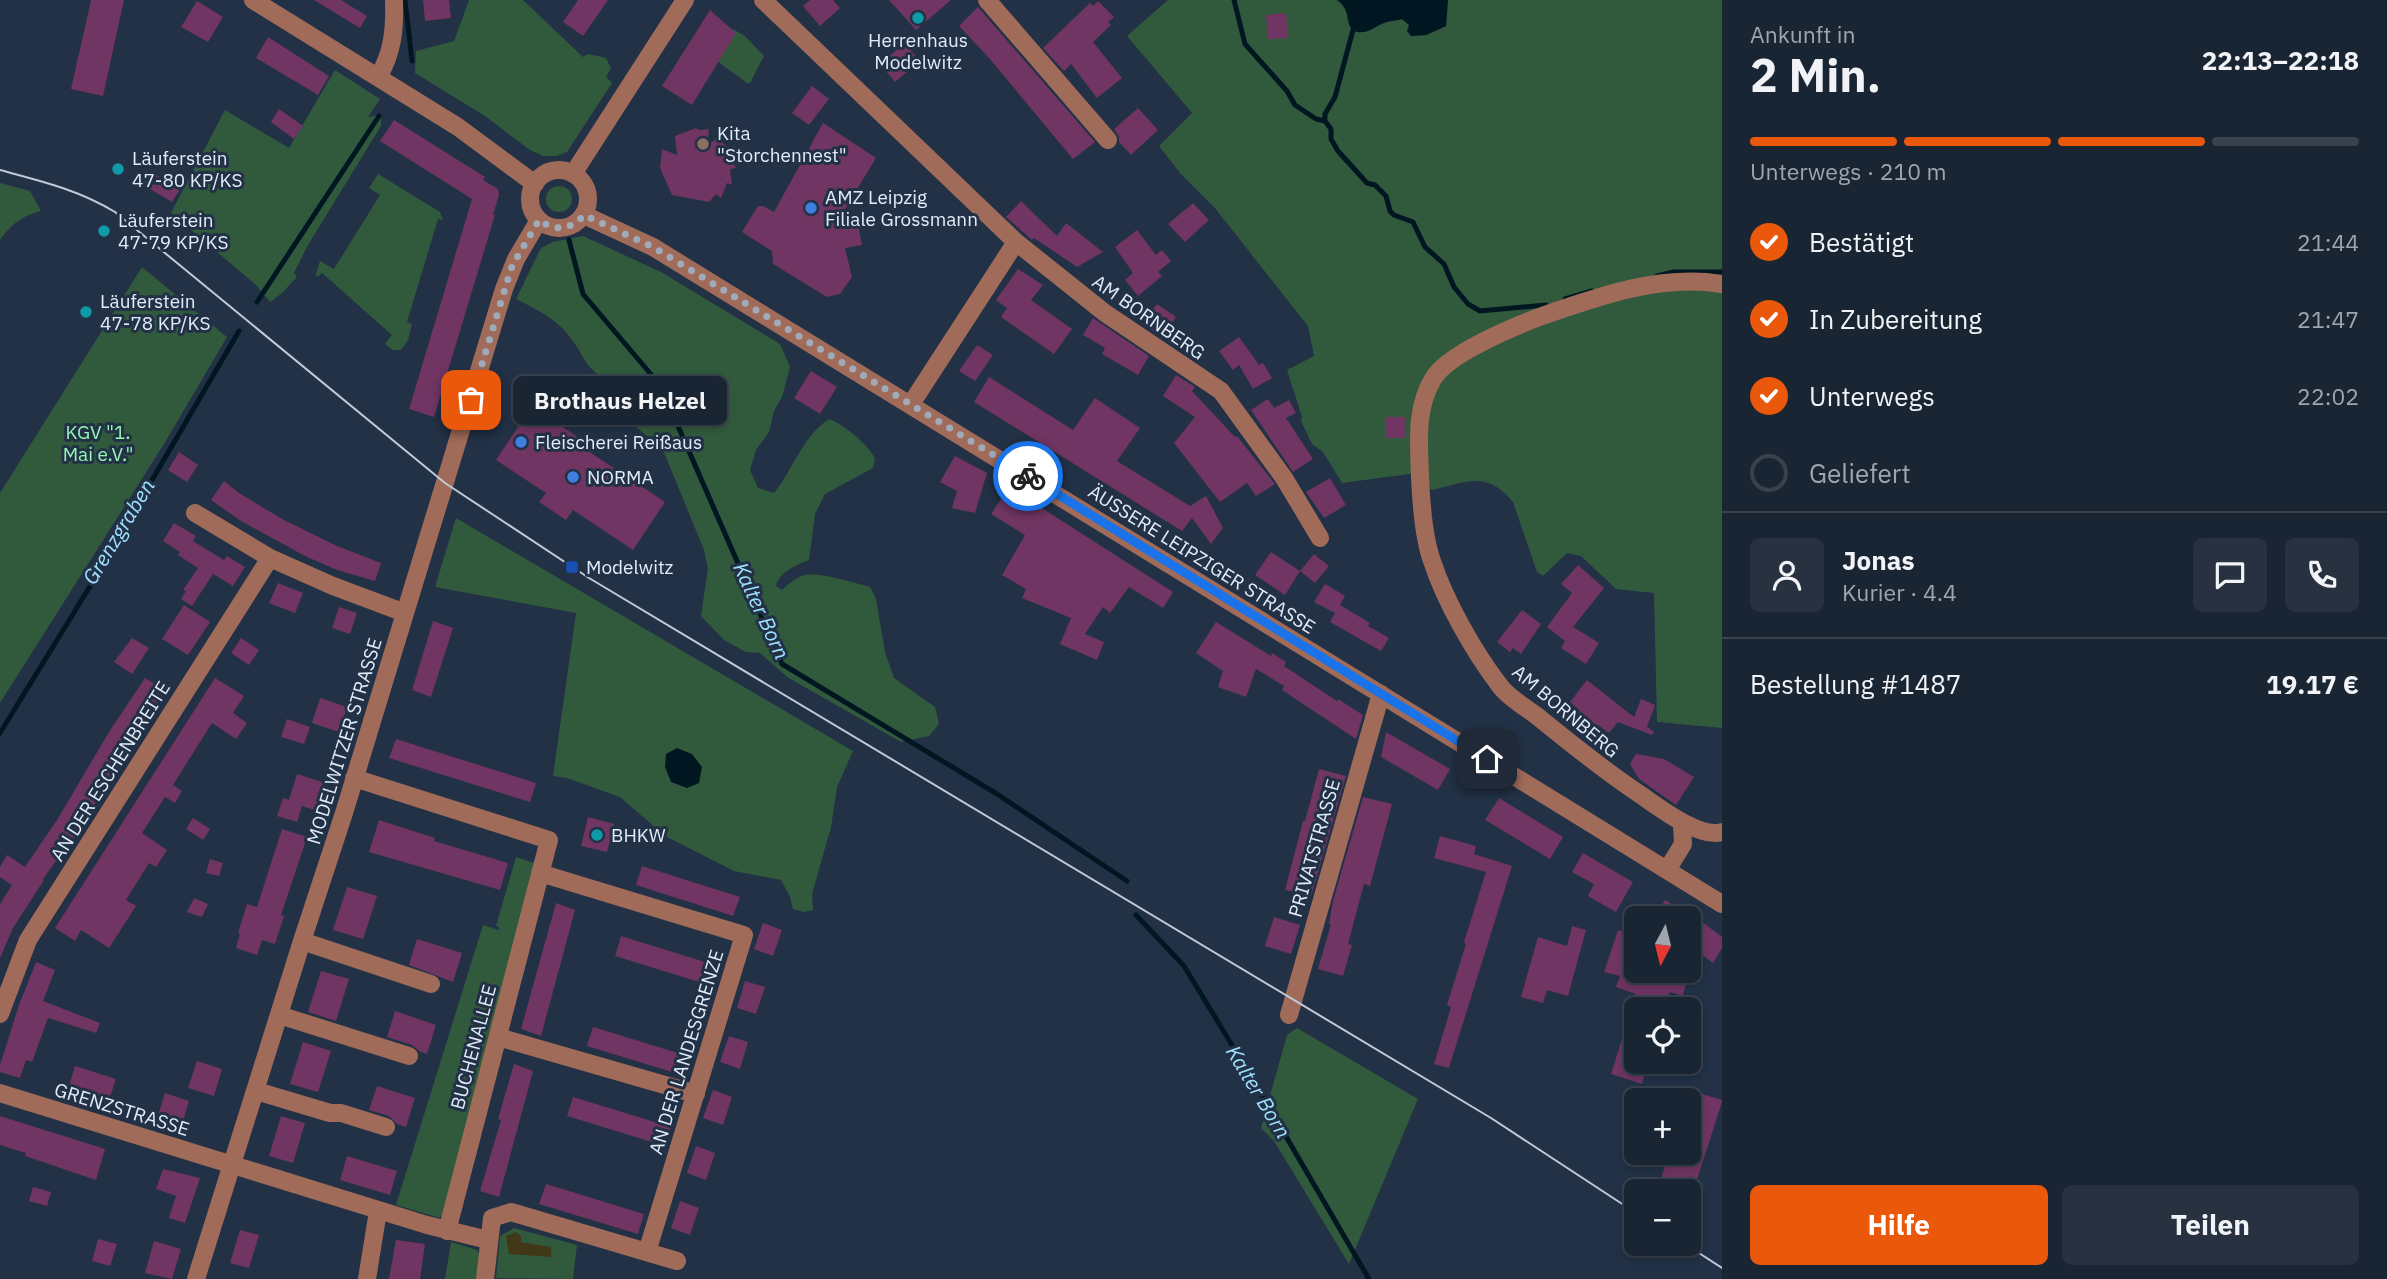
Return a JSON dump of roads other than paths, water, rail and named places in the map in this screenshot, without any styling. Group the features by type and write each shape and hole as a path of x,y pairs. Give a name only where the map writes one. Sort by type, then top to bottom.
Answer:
{"street":[{"path":"253,0 473,138 535,184"},
{"path":"378,77 390,54 395,22 394,0"},
{"name":"AM BORNBERG","path":"763,0 1016,242 1105,313 1222,391 1284,478 1320,538"},
{"path":"987,0 1108,140"},
{"path":"573,174 681,1"},
{"path":"556,170 573,174 586,187 588,206 584,215 571,226 554,228 539,220 530,203 535,184 556,170"},
{"name":"ÄUSSERE LEIPZIGER STRASSE","path":"584,215 653,247 1722,904"},
{"name":"MODELWITZER STRASSE","path":"196,1279 504,289 516,259 539,220"},
{"path":"911,404 1016,242"},
{"name":"AM BORNBERG","path":"1720,834 1682,824 1599,767 1501,688 1465,632 1431,559 1421,495 1418,428 1422,404 1434,376 1462,353 1510,327 1581,302 1624,291 1676,281 1722,284"},
{"path":"195,513 270,558 333,586 405,612"},
{"name":"AN DER ESCHENBREITE","path":"0,1014 28,940 270,558"},
{"name":"PRIVATSTRASSE","path":"1289,1015 1381,694"},
{"path":"354,778 549,840 540,873"},
{"path":"1667,870 1684,844 1682,824"},
{"path":"1684,844 1720,834"},
{"name":"BUCHENALLEE","path":"447,1231 540,873"},
{"name":"AN DER LANDESGRENZE","path":"540,873 744,935 647,1252"},
{"path":"302,941 431,984"},
{"path":"279,1016 409,1056"},
{"path":"498,1037 695,1094"},
{"path":"256,1091 386,1127"},
{"name":"GRENZSTRASSE","path":"0,1093 232,1166"},
{"path":"232,1166 447,1231 488,1240"},
{"path":"367,1279 379,1210"},
{"path":"485,1279 492,1218 511,1212 677,1261"}],"water":[{"path":"1337,0 1448,0 1446,26 1426,35 1411,36 1407,31 1409,25 1402,19 1366,32 1357,32 1350,26 1346,10"},
{"path":"677,748 692,754 702,767 699,783 687,788 671,782 665,767 666,754"}],"waterway":[{"name":"Grenzgraben","path":"405,0 412,61"},
{"path":"1234,0 1245,44 1287,91 1295,105 1316,119 1325,121 1331,129 1331,139 1338,151 1367,183 1375,185 1386,196 1390,211 1413,222 1425,247 1444,264 1454,287 1468,304 1480,311 1546,305"},
{"path":"1325,121 1325,114 1335,97 1353,30"},
{"name":"Grenzgraben","path":"257,302 379,116"},
{"name":"Kalter Born","path":"569,240 583,294 660,385 782,664 997,794 1127,881"},
{"path":"1657,276 1674,272 1722,272"},
{"path":"1565,299 1592,291"},
{"name":"Grenzgraben","path":"0,733 89,588 239,331"},
{"name":"Kalter Born","path":"1136,915 1184,966 1369,1279"}],"tram line":[{"path":"0,170 74,192 115,212 445,483 589,578 1491,1118 1624,1205"},
{"path":"1701,1254 1722,1268"}],"place":[{"name":"Herrenhaus Modelwitz","path":"918,18"},
{"name":"Kita \"Storchennest\"","path":"703,144"},
{"name":"Läuferstein 47-80 KP/KS","path":"118,169"},
{"name":"AMZ Leipzig Filiale Grossmann","path":"811,208"},
{"name":"Läuferstein 47-79 KP/KS","path":"104,231"},
{"name":"Läuferstein 47-78 KP/KS","path":"86,312"},
{"name":"Brothaus Helzel","path":"471,400"},
{"name":"Fleischerei Reißaus","path":"521,442"},
{"name":"NORMA","path":"573,477"},
{"name":"Modelwitz","path":"572,567"},
{"name":"BHKW","path":"597,835"}],"park label":[{"name":"KGV \"1. Mai e.V.\"","path":"98,443"}]}
